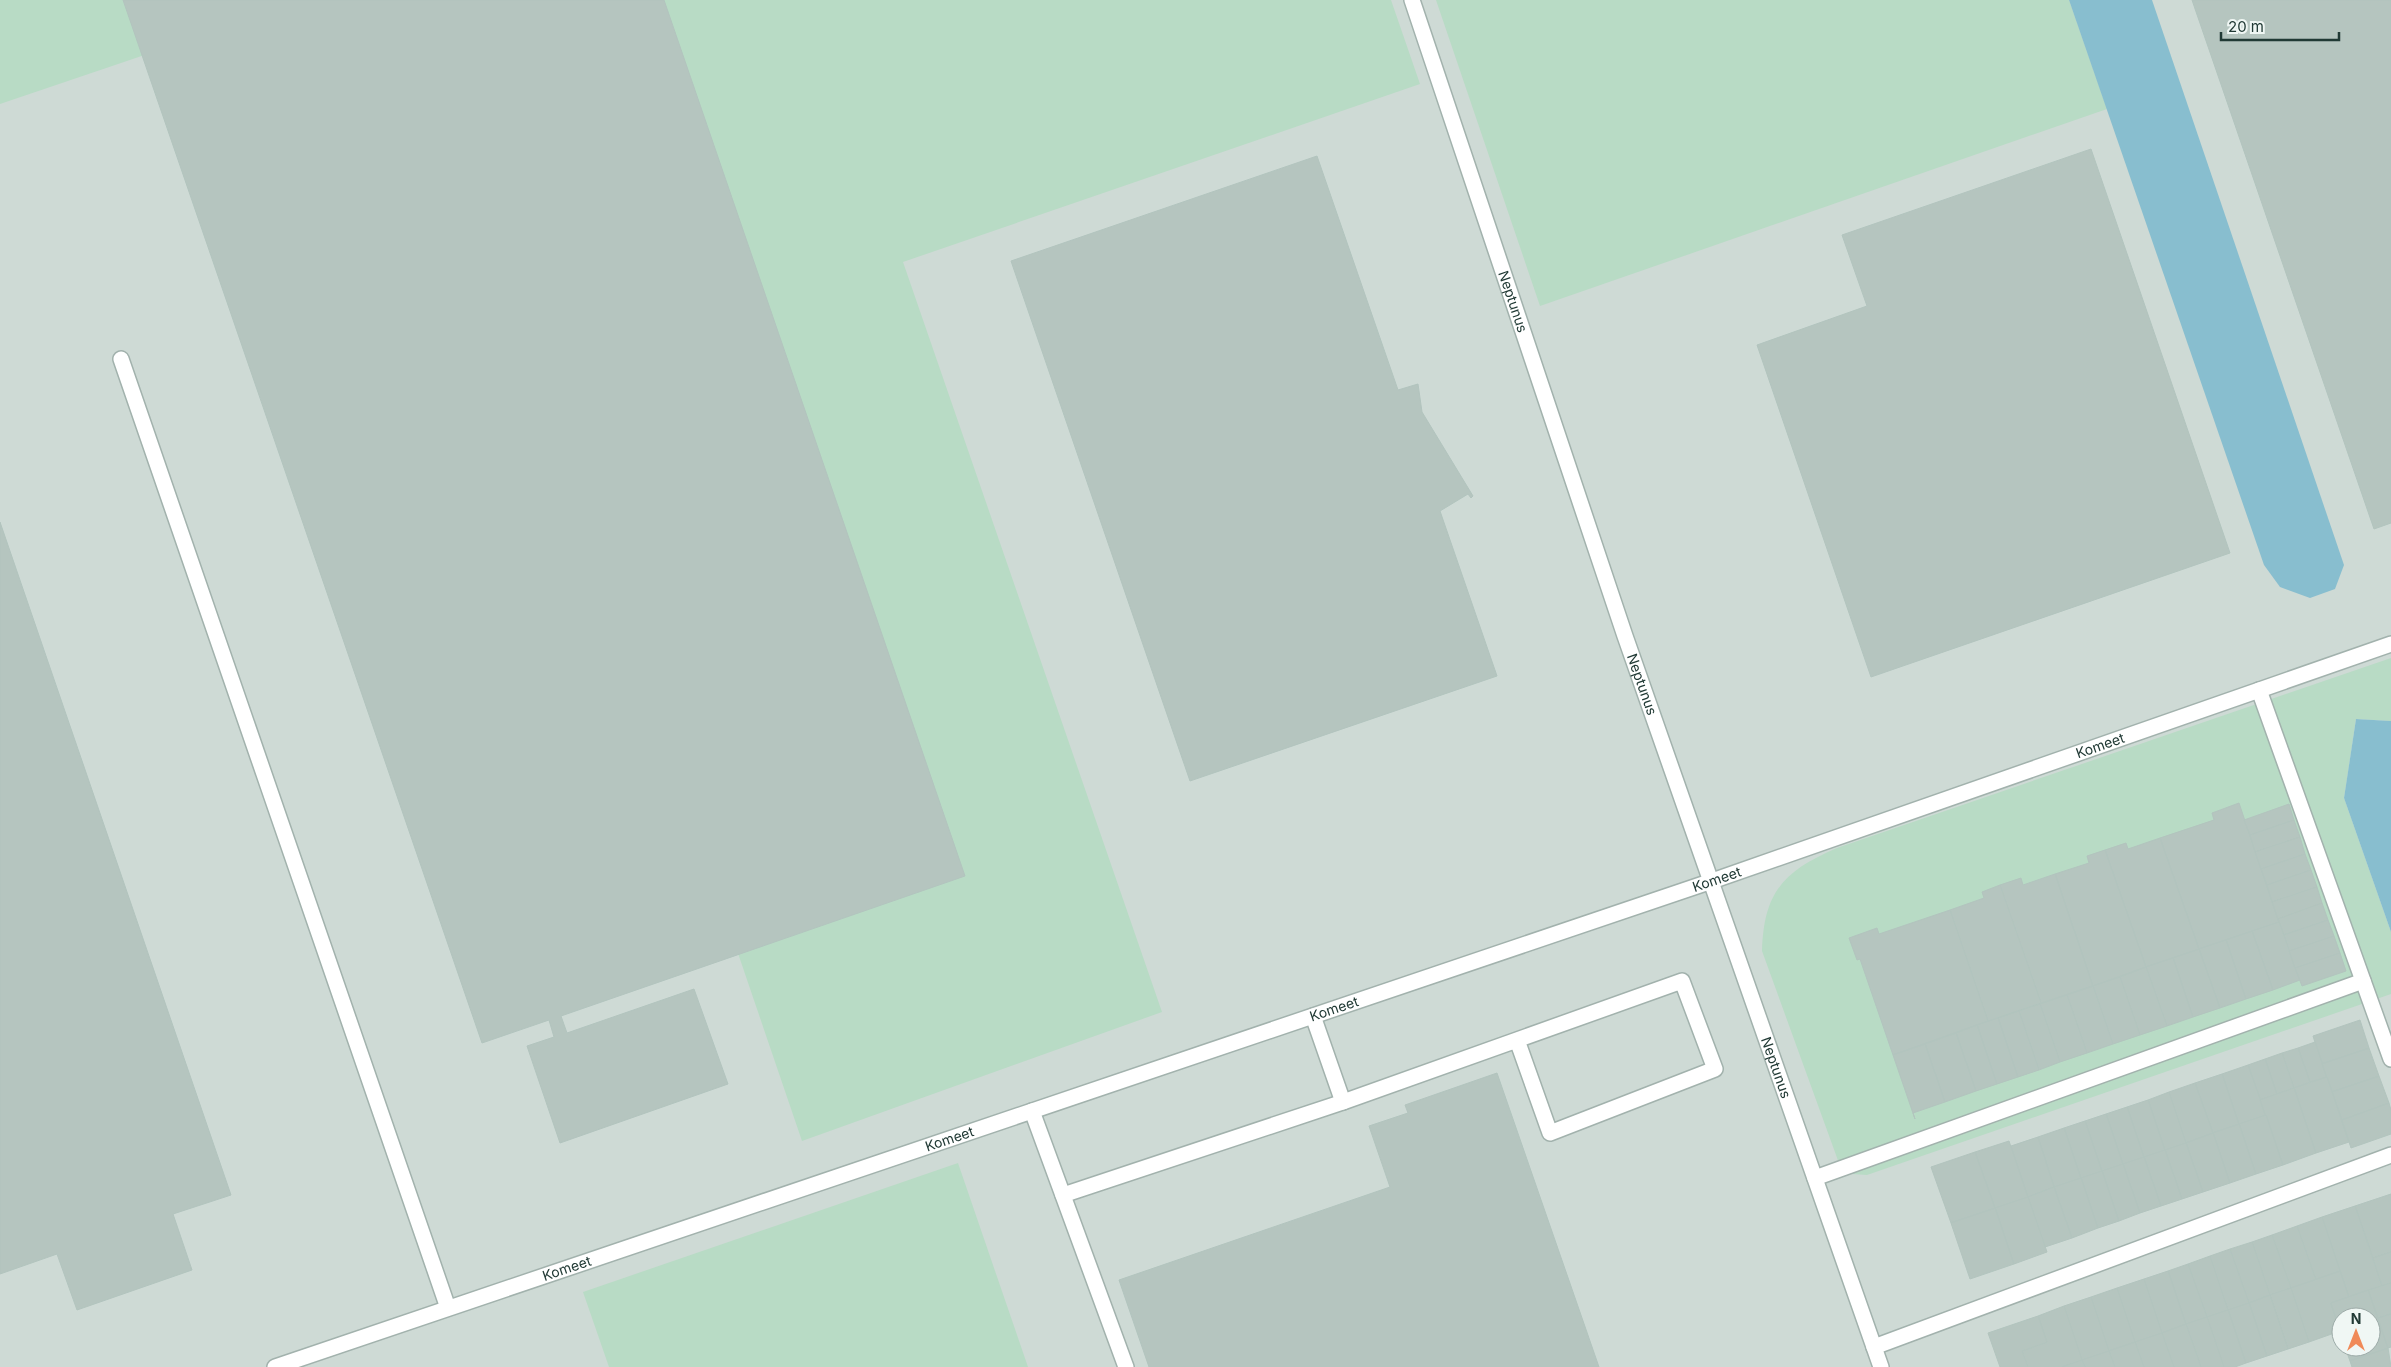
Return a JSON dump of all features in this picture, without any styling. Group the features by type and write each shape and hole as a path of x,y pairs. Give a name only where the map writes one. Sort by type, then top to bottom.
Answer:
{"street":[{"name":"Neptunus","path":"1412,0 1625,636 1881,1367"},
{"path":"121,359 448,1308"},
{"name":"Komeet","path":"275,1367 1712,881 2391,644"},
{"path":"2260,690 2391,1059"},
{"path":"1063,1195 1343,1102 1682,981 1715,1069 1550,1133 1517,1040"},
{"path":"1815,1178 2363,981"},
{"path":"1313,1016 1343,1102"},
{"path":"1032,1111 1126,1367"},
{"path":"1874,1347 2391,1155"}],"shaded area":[{"path":"0,0 2391,0 2391,721 2356,719 2344,798 2391,932 2391,1367 0,1367"}],"green space":[{"path":"0,0 307,0 0,104"},
{"path":"413,0 1391,0 1420,84 903,262 1162,1012 802,1141"},
{"path":"1436,0 2069,0 2107,109 1540,306"},
{"path":"2391,658 2391,721 2356,719 2344,798 2391,932 2391,994 1867,1175 1852,1174 1840,1166 1762,951 1767,913 1780,886 1791,875 1803,865 1837,848"},
{"path":"958,1163 1028,1367 609,1367 583,1292"}],"water":[{"path":"2069,0 2152,0 2344,565 2335,589 2310,598 2280,587 2264,565"},
{"path":"2356,719 2391,721 2391,932 2344,798"}],"building":[{"path":"123,0 664,0 965,876 561,1016 567,1033 694,989 728,1084 560,1143 527,1046 554,1037 549,1020 482,1043"},
{"path":"2192,0 2391,0 2391,523 2374,529"},
{"path":"2091,149 2230,553 1871,677 1757,345 1867,306 1842,235"},
{"path":"1317,156 1398,390 1418,384 1422,412 1473,496 1471,498 1468,494 1440,511 1497,676 1190,781 1011,261"},
{"path":"0,522 231,1195 173,1214 192,1270 77,1310 57,1254 0,1274"},
{"path":"2239,803 2279,922 2199,949 2160,838 2214,820 2212,813"},
{"path":"2289,804 2294,820 2250,835 2244,820"},
{"path":"2294,820 2300,837 2255,852 2250,835"},
{"path":"2300,837 2305,854 2261,869 2255,852"},
{"path":"2160,838 2199,949 2146,967 2105,850 2126,843 2128,849"},
{"path":"2105,850 2146,967 2093,986 2055,874 2089,863 2087,856"},
{"path":"2305,854 2311,870 2267,885 2261,869"},
{"path":"2311,870 2317,887 2272,902 2267,885"},
{"path":"2055,874 2093,986 2041,1003 2000,885 2021,878 2023,885"},
{"path":"2000,885 2041,1003 1988,1021 1950,910 1984,898 1982,892"},
{"path":"2317,887 2322,903 2278,919 2272,902"},
{"path":"2322,903 2328,920 2284,935 2278,919"},
{"path":"1950,910 1988,1021 1893,1055 1860,959 1857,960 1849,938 1877,928 1879,934"},
{"path":"2328,920 2334,936 2289,951 2284,935"},
{"path":"2279,922 2300,980 2273,990 2252,931"},
{"path":"2252,931 2273,990 2246,999 2226,940"},
{"path":"2334,936 2340,953 2295,968 2289,951"},
{"path":"2226,940 2246,999 2220,1008 2199,949"},
{"path":"2199,949 2220,1008 2193,1017 2173,958"},
{"path":"2340,953 2346,971 2302,986 2295,968"},
{"path":"2173,958 2193,1017 2167,1026 2146,967"},
{"path":"2146,967 2167,1026 2140,1035 2120,977"},
{"path":"2120,977 2140,1035 2113,1044 2093,986"},
{"path":"2093,986 2113,1044 2087,1053 2067,995"},
{"path":"2067,995 2087,1053 2060,1062 2040,1004"},
{"path":"2040,1004 2060,1062 2039,1070 2019,1011"},
{"path":"2019,1011 2039,1070 2018,1077 1998,1018"},
{"path":"1998,1018 2018,1077 1997,1084 1977,1025"},
{"path":"2360,1020 2369,1048 2322,1064 2313,1036"},
{"path":"1977,1025 1997,1084 1976,1091 1956,1033"},
{"path":"1956,1033 1976,1091 1945,1102 1925,1044"},
{"path":"2315,1042 2327,1077 2310,1082 2298,1048"},
{"path":"1925,1044 1945,1102 1913,1113 1915,1119 1893,1055"},
{"path":"2298,1048 2310,1082 2294,1088 2282,1053"},
{"path":"2369,1048 2379,1076 2332,1092 2322,1064"},
{"path":"2282,1053 2294,1088 2277,1094 2265,1059"},
{"path":"2265,1059 2277,1094 2260,1100 2248,1065"},
{"path":"2248,1065 2266,1115 2239,1124 2222,1074"},
{"path":"1497,1073 1599,1367 1149,1367 1119,1280 1390,1187 1369,1126 1408,1113 1405,1105"},
{"path":"2222,1074 2239,1124 2213,1133 2195,1083"},
{"path":"2379,1076 2389,1103 2342,1120 2332,1092"},
{"path":"2327,1077 2349,1142 2316,1153 2294,1088"},
{"path":"2195,1083 2213,1133 2186,1143 2169,1092"},
{"path":"2294,1088 2316,1153 2283,1165 2260,1100"},
{"path":"2169,1092 2186,1143 2165,1150 2148,1100"},
{"path":"2148,1100 2165,1150 2144,1157 2127,1107"},
{"path":"2389,1103 2391,1110 2391,1134 2351,1148 2342,1120"},
{"path":"2127,1107 2144,1157 2123,1164 2106,1114"},
{"path":"2106,1114 2123,1164 2102,1171 2085,1121"},
{"path":"2266,1115 2283,1165 2256,1174 2239,1124"},
{"path":"2085,1121 2102,1171 2081,1178 2064,1128"},
{"path":"2239,1124 2256,1174 2230,1183 2213,1133"},
{"path":"2064,1128 2081,1178 2054,1187 2038,1137"},
{"path":"2213,1133 2230,1183 2203,1192 2186,1143"},
{"path":"2038,1137 2054,1187 2028,1197 2011,1146"},
{"path":"2009,1141 2028,1197 1995,1208 1975,1152"},
{"path":"2186,1143 2203,1192 2182,1199 2165,1150"},
{"path":"2165,1150 2182,1199 2161,1206 2144,1157"},
{"path":"1975,1152 1995,1208 1951,1223 1931,1167"},
{"path":"2144,1157 2161,1206 2140,1213 2123,1164"},
{"path":"2123,1164 2140,1213 2119,1221 2102,1171"},
{"path":"2102,1171 2119,1221 2098,1228 2081,1178"},
{"path":"2081,1178 2098,1228 2072,1238 2054,1187"},
{"path":"2054,1187 2072,1238 2045,1247 2028,1197"},
{"path":"2391,1194 2391,1252 2373,1258 2355,1206"},
{"path":"2028,1197 2047,1252 2014,1264 1995,1208"},
{"path":"2355,1206 2382,1286 2349,1297 2322,1217"},
{"path":"1995,1208 2014,1264 1970,1279 1951,1223"},
{"path":"2322,1217 2340,1271 2316,1280 2297,1226"},
{"path":"2297,1226 2316,1280 2291,1288 2272,1235"},
{"path":"2272,1235 2291,1288 2270,1295 2252,1242"},
{"path":"2252,1242 2270,1295 2249,1303 2230,1249"},
{"path":"2230,1249 2249,1303 2228,1310 2210,1256"},
{"path":"2391,1252 2391,1283 2382,1286 2373,1258"},
{"path":"2210,1256 2228,1310 2207,1317 2188,1264"},
{"path":"2188,1264 2207,1317 2186,1324 2168,1271"},
{"path":"2168,1271 2186,1324 2162,1333 2144,1279"},
{"path":"2340,1271 2349,1297 2331,1303 2331,1334 2309,1342 2291,1288"},
{"path":"2144,1279 2162,1333 2135,1342 2117,1288"},
{"path":"2391,1283 2391,1314 2381,1317 2381,1307 2374,1307 2368,1290"},
{"path":"2117,1288 2135,1342 2109,1351 2091,1297"},
{"path":"2291,1288 2309,1342 2288,1349 2270,1295"},
{"path":"2368,1290 2374,1307 2332,1307 2331,1303"},
{"path":"2270,1295 2288,1349 2267,1356 2249,1303"},
{"path":"2091,1297 2109,1351 2082,1360 2064,1306"},
{"path":"2249,1303 2267,1356 2246,1363 2228,1310"},
{"path":"2064,1306 2082,1360 2062,1367 2028,1367 2022,1351 2047,1342 2038,1316"},
{"path":"2228,1310 2246,1363 2235,1367 2224,1367 2207,1317"},
{"path":"2391,1314 2391,1347 2388,1348 2381,1327 2381,1317"},
{"path":"2038,1316 2047,1342 2022,1351 2028,1367 2000,1367 1988,1333"},
{"path":"2207,1317 2224,1367 2201,1367 2186,1324"},
{"path":"2186,1324 2201,1367 2174,1367 2162,1333"},
{"path":"2381,1328 2388,1348 2381,1350"},
{"path":"2162,1333 2174,1367 2144,1367 2135,1342"},
{"path":"2135,1342 2144,1367 2115,1367 2109,1351"},
{"path":"2388,1348 2391,1367 2352,1367 2350,1361 2362,1357 2381,1357 2381,1350"},
{"path":"2109,1351 2115,1367 2085,1367 2082,1360"},
{"path":"2349,1357 2362,1357 2350,1361"},
{"path":"2082,1360 2085,1367 2062,1367"}]}
